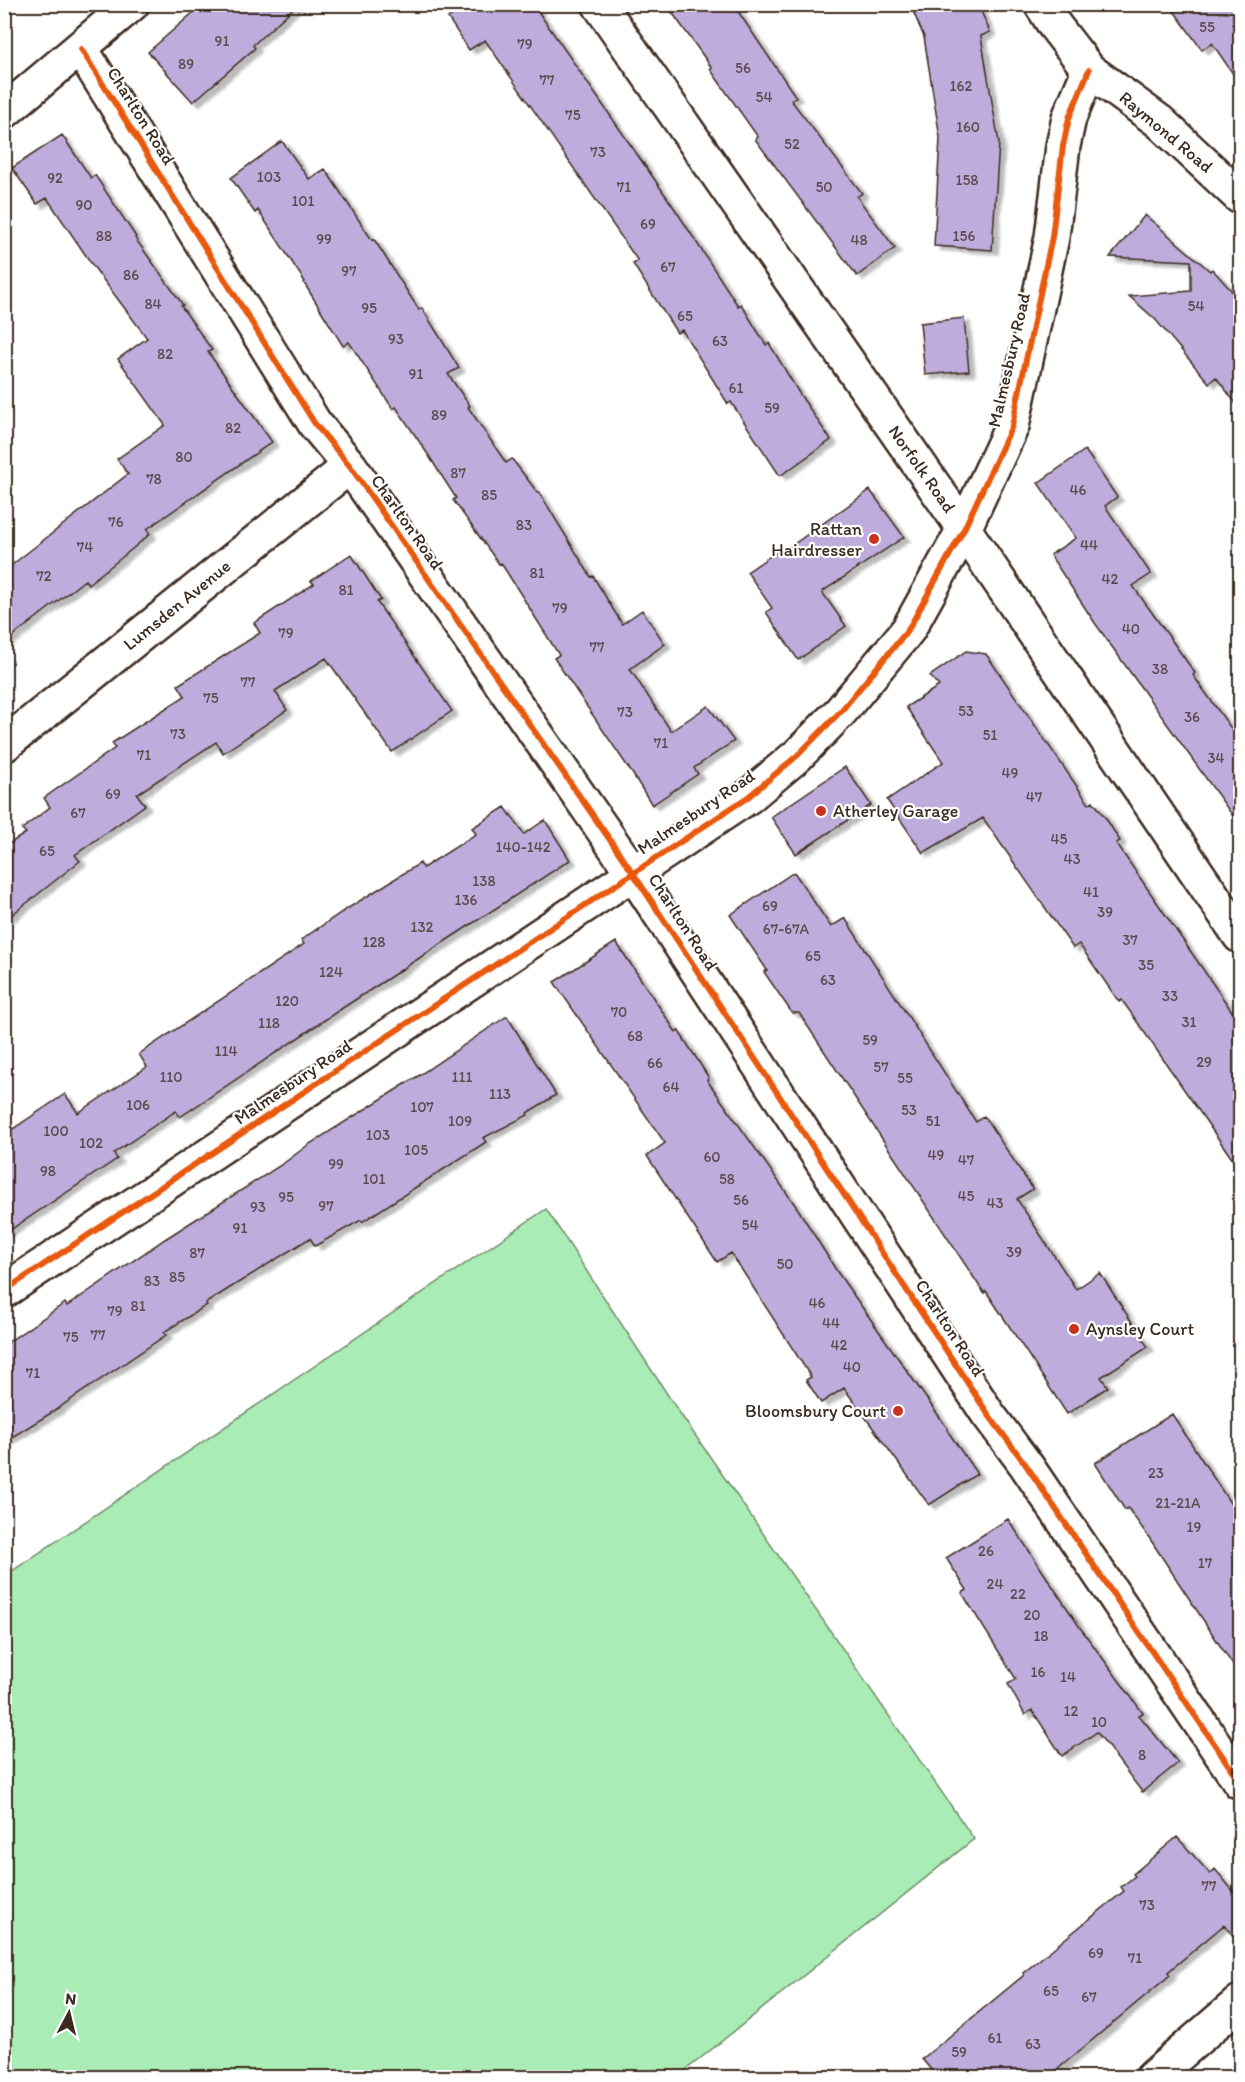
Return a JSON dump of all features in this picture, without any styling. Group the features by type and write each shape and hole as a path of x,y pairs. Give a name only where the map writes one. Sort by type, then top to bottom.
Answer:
{"street":[{"path":"4,112 132,4"},
{"name":"Norfolk Road","path":"600,4 964,529 1240,936"},
{"name":"Raymond Road","path":"1041,4 1054,26 1089,70 1160,122 1240,197"},
{"name":"Charlton Road","path":"81,49 315,424 350,466 633,873 988,1414 1053,1504 1240,1782"},
{"name":"Malmesbury Road","path":"4,1291 748,797 798,755 834,718 908,630 964,529 1012,426 1052,237 1063,146 1069,118 1089,70"},
{"name":"Lumsden Avenue","path":"4,745 350,466"},
{"path":"1152,2078 1240,2002"}],"green space":[{"path":"546,1209 677,1409 974,1839 677,2077 5,2077 5,1576"}],"building":[{"path":"203,4 298,4 253,45 255,48 193,102 148,52"},
{"path":"468,4 533,4 675,209 738,306 741,304 766,345 769,343 831,440 780,476 731,402 728,404 682,330 677,333 633,264 638,261 485,40 469,50 448,18"},
{"path":"666,4 733,4 796,97 791,100 862,193 857,197 895,248 857,276 755,139 758,137"},
{"path":"910,4 978,4 990,32 981,36 999,143 992,250 934,246 940,138 924,37"},
{"path":"1169,4 1240,4 1240,84 1212,43 1202,50"},
{"path":"62,135 91,178 95,175 212,350 208,352 272,442 147,529 150,534 120,559 88,584 85,580 4,643 4,571 128,474 117,459 165,425 118,359 147,338 93,266 47,198 37,204 12,168"},
{"path":"282,141 309,179 325,169 372,240 374,239 419,310 422,308 459,368 448,374 470,406 468,407 506,463 512,459 539,492 622,624 642,610 665,644 630,669 671,731 708,706 734,741 694,768 698,774 652,805 554,658 559,655 501,563 499,564 453,500 456,498 427,453 396,407 393,409 349,342 343,346 258,210 255,213 231,178"},
{"path":"1145,215 1210,271 1212,269 1240,300 1240,409 1216,377 1209,383 1155,319 1129,296 1191,291 1191,261 1110,257"},
{"path":"964,318 969,371 925,375 920,323"},
{"path":"1085,450 1117,497 1105,506 1151,574 1133,586 1240,741 1240,826 1095,623 1050,555 1076,538 1038,483"},
{"path":"870,490 904,537 822,592 846,626 798,660 766,612 772,608 747,572 782,548 784,551"},
{"path":"351,554 381,600 377,602 452,711 392,752 326,658 275,691 287,710 223,753 216,742 137,794 145,805 75,855 80,861 4,921 4,847 26,833 22,829 50,807 44,798 115,748 112,743 185,696 178,685 260,633 254,623 314,584 311,581"},
{"path":"966,651 986,654 1089,804 1093,801 1107,820 1120,841 1116,843 1240,1023 1240,1170 1122,1000 1119,1002 1079,944 1073,948 983,818 923,853 887,800 943,762 906,707 939,686 930,676"},
{"name":"Atherley Garage","path":"845,767 871,805 796,854 771,817"},
{"path":"505,807 524,834 545,820 570,860 180,1117 176,1111 114,1153 117,1159 4,1234 4,1135 65,1094 78,1113 147,1067 139,1054 304,944 301,940 342,912 420,863 423,868 476,834 472,828"},
{"path":"794,872 831,927 845,918 976,1122 984,1116 1033,1189 1017,1199 1076,1289 1100,1273 1148,1347 1101,1377 1108,1387 1067,1414 799,1013 792,1013 764,972 767,970 730,915"},
{"path":"616,942 676,1032 678,1030 709,1078 707,1080 798,1209 838,1273 977,1474 929,1505 844,1388 821,1403 806,1380 811,1377 731,1253 717,1262 647,1156 665,1143 554,982"},
{"path":"507,1016 556,1095 527,1113 528,1115 483,1138 486,1142 362,1222 361,1220 315,1246 310,1238 233,1286 164,1332 166,1335 4,1442 4,1345 65,1303 67,1306 165,1239"},
{"path":"1172,1414 1240,1518 1240,1676 1150,1539 1128,1508 1125,1510 1095,1463"},
{"path":"1008,1519 1079,1626 1143,1713 1139,1715 1178,1763 1142,1792 1097,1732 1062,1756 1032,1710 1025,1715 1008,1684 1016,1679 962,1593 967,1590 946,1558"},
{"path":"1177,1837 1210,1874 1215,1869 1240,1899 1240,1944 1224,1925 1168,1972 1170,1975 1047,2078 938,2078 922,2059 1124,1891 1121,1887 1135,1876 1133,1874"}],"cycle path":[{"path":"81,49 315,424 350,466 633,873 988,1414 1026,1465 1240,1782"},
{"path":"4,1291 748,797 798,755 841,711 908,630 964,529 1012,426 1052,237 1063,146 1069,118 1089,70"}],"place":[{"name":"Rattan Hairdresser","path":"874,539"},
{"name":"Atherley Garage","path":"821,811"},
{"name":"Aynsley Court","path":"1074,1329"},
{"name":"Bloomsbury Court","path":"898,1411"}]}
